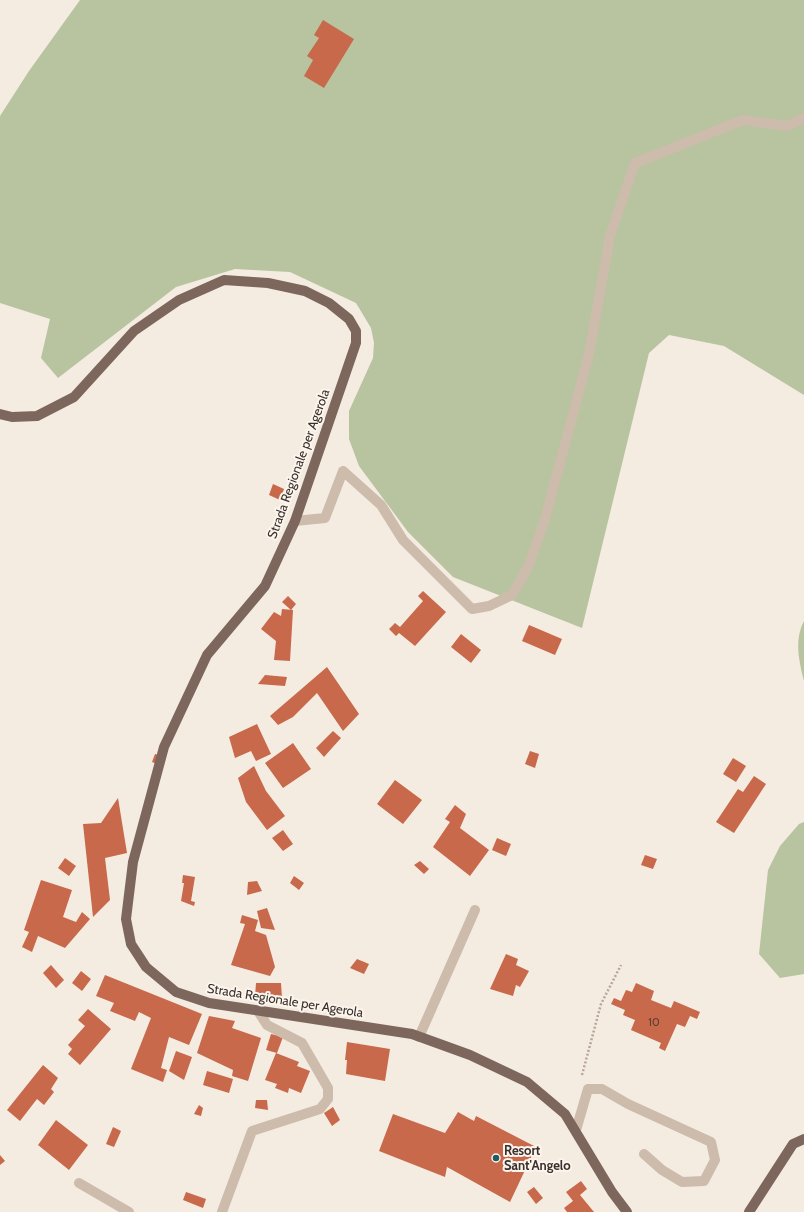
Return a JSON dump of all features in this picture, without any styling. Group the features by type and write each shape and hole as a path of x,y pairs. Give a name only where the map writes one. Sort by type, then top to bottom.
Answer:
{"main road":[{"name":"Strada Regionale per Agerola","path":"0,414 12,416 37,416 74,398 134,331 179,300 224,280 268,283 305,291 330,303 349,319 356,331 356,343 296,521 265,586 207,655 164,747 133,862 126,919 131,944 146,968 176,992 209,1003 412,1034 470,1055 527,1082 565,1114 612,1192 627,1212"},
{"path":"749,1212 793,1144 804,1139"}],"street":[{"path":"296,521 325,518 343,471 381,505 403,540 472,609 489,606 512,595 529,565 546,519 559,474 589,354 610,236 635,163 743,120 788,126 804,118"},
{"path":"419,1037 475,910"},
{"path":"222,1212 252,1132 320,1109 328,1099 328,1088 302,1042 267,1025 258,1011"},
{"path":"576,1130 588,1089 602,1089 628,1104 711,1142 715,1160 704,1181 682,1182 662,1170 644,1154"},
{"path":"78,1183 128,1212"}],"path":[{"path":"588,1089 581,1080 601,1004 620,965"}],"green space":[{"path":"80,0 804,0 804,395 724,346 669,335 649,353 582,628 453,577 408,532 359,466 349,439 349,411 373,358 374,343 371,328 356,303 290,272 235,269 176,287 58,378 41,358 50,319 0,303 0,116 29,71"},
{"path":"804,621 804,681 799,658 798,643"},
{"path":"804,822 804,974 780,978 759,954 768,870 780,846 799,824"}],"building":[{"path":"323,20 354,39 324,88 304,76 313,60 307,56 319,38 314,35"},
{"path":"273,484 284,489 280,500 269,495"},
{"path":"423,591 446,612 415,646 399,633 396,636 389,629 395,623 400,627 423,601 418,596"},
{"path":"288,596 296,604 291,610 282,602"},
{"path":"282,609 293,610 290,661 274,660 276,641 261,629 274,612 281,616"},
{"path":"529,625 562,639 555,655 522,641"},
{"path":"461,634 481,650 471,663 451,647"},
{"path":"327,667 359,714 343,731 317,693 293,717 278,725 270,716"},
{"path":"265,675 287,677 285,686 258,684"},
{"path":"257,724 271,754 256,761 251,751 235,758 229,737"},
{"path":"333,731 341,738 324,757 316,748"},
{"path":"293,743 311,769 283,788 265,763"},
{"path":"530,751 539,754 535,768 525,764"},
{"path":"155,754 162,756 159,765 152,762"},
{"path":"733,758 746,766 736,782 723,774"},
{"path":"254,766 266,791 285,816 267,830 246,802 238,778"},
{"path":"754,776 766,784 734,833 716,822 738,789 743,792"},
{"path":"395,780 422,800 403,824 377,804"},
{"path":"118,798 127,853 105,858 110,900 93,917 83,824 101,823"},
{"path":"455,805 466,814 460,828 489,850 470,876 433,847 450,822 445,819"},
{"path":"283,830 293,844 283,851 272,838"},
{"path":"497,838 511,844 506,856 492,850"},
{"path":"645,855 657,859 653,869 641,865"},
{"path":"65,858 76,866 69,876 58,868"},
{"path":"420,861 429,869 424,874 414,865"},
{"path":"183,875 195,877 191,901 195,902 194,906 181,901 184,883 182,883"},
{"path":"294,876 304,883 299,890 290,883"},
{"path":"41,880 72,890 63,917 76,922 82,912 90,919 65,948 38,936 32,952 22,947 29,932 24,930"},
{"path":"257,881 262,891 247,895 248,882"},
{"path":"267,908 275,930 261,928 257,911"},
{"path":"242,915 258,920 255,931 266,935 275,967 270,976 231,965 245,924 240,923"},
{"path":"506,954 518,959 516,965 529,971 520,987 516,985 513,996 490,989"},
{"path":"357,959 369,964 364,974 350,968"},
{"path":"51,965 64,980 56,988 43,973"},
{"path":"81,971 91,979 82,991 72,983"},
{"path":"105,975 202,1014 189,1045 169,1037 161,1068 167,1070 163,1082 131,1069 151,1018 139,1012 135,1021 110,1011 114,1003 96,996"},
{"path":"256,983 281,983 282,998 255,997"},
{"path":"636,983 654,991 651,1000 671,1008 674,1001 700,1012 697,1019 690,1016 685,1027 677,1024 665,1051 659,1048 661,1043 631,1030 635,1020 623,1015 625,1010 611,1004 614,998 621,1001 626,990 632,992"},
{"path":"88,1009 111,1029 80,1065 68,1054 72,1049 68,1045 85,1026 78,1020"},
{"path":"209,1016 235,1021 232,1028 261,1038 248,1081 232,1076 233,1070 197,1053"},
{"path":"271,1034 283,1037 277,1053 266,1050"},
{"path":"347,1042 390,1049 385,1081 346,1074 347,1060 345,1060"},
{"path":"176,1051 192,1057 184,1080 169,1071"},
{"path":"276,1053 299,1062 297,1066 310,1071 301,1093 289,1088 288,1093 275,1088 277,1084 265,1080"},
{"path":"43,1065 58,1078 51,1089 54,1092 44,1105 37,1099 20,1121 7,1110"},
{"path":"207,1071 233,1079 229,1093 203,1085"},
{"path":"256,1100 267,1100 268,1110 255,1108"},
{"path":"199,1105 203,1108 201,1116 194,1114"},
{"path":"333,1107 340,1120 332,1126 324,1113"},
{"path":"458,1112 474,1121 476,1116 536,1147 510,1202 447,1167 445,1177 379,1151 393,1114 445,1133"},
{"path":"56,1120 88,1145 69,1170 38,1145"},
{"path":"113,1127 121,1131 114,1147 106,1144"},
{"path":"0,1155 5,1161 0,1165"},
{"path":"581,1181 587,1189 580,1195 594,1212 567,1212 564,1208 573,1201 566,1192"},
{"path":"534,1187 543,1198 536,1204 527,1192"},
{"path":"186,1192 206,1199 203,1208 183,1200"}],"place":[{"name":"Resort Sant'Angelo","path":"496,1158"}]}
